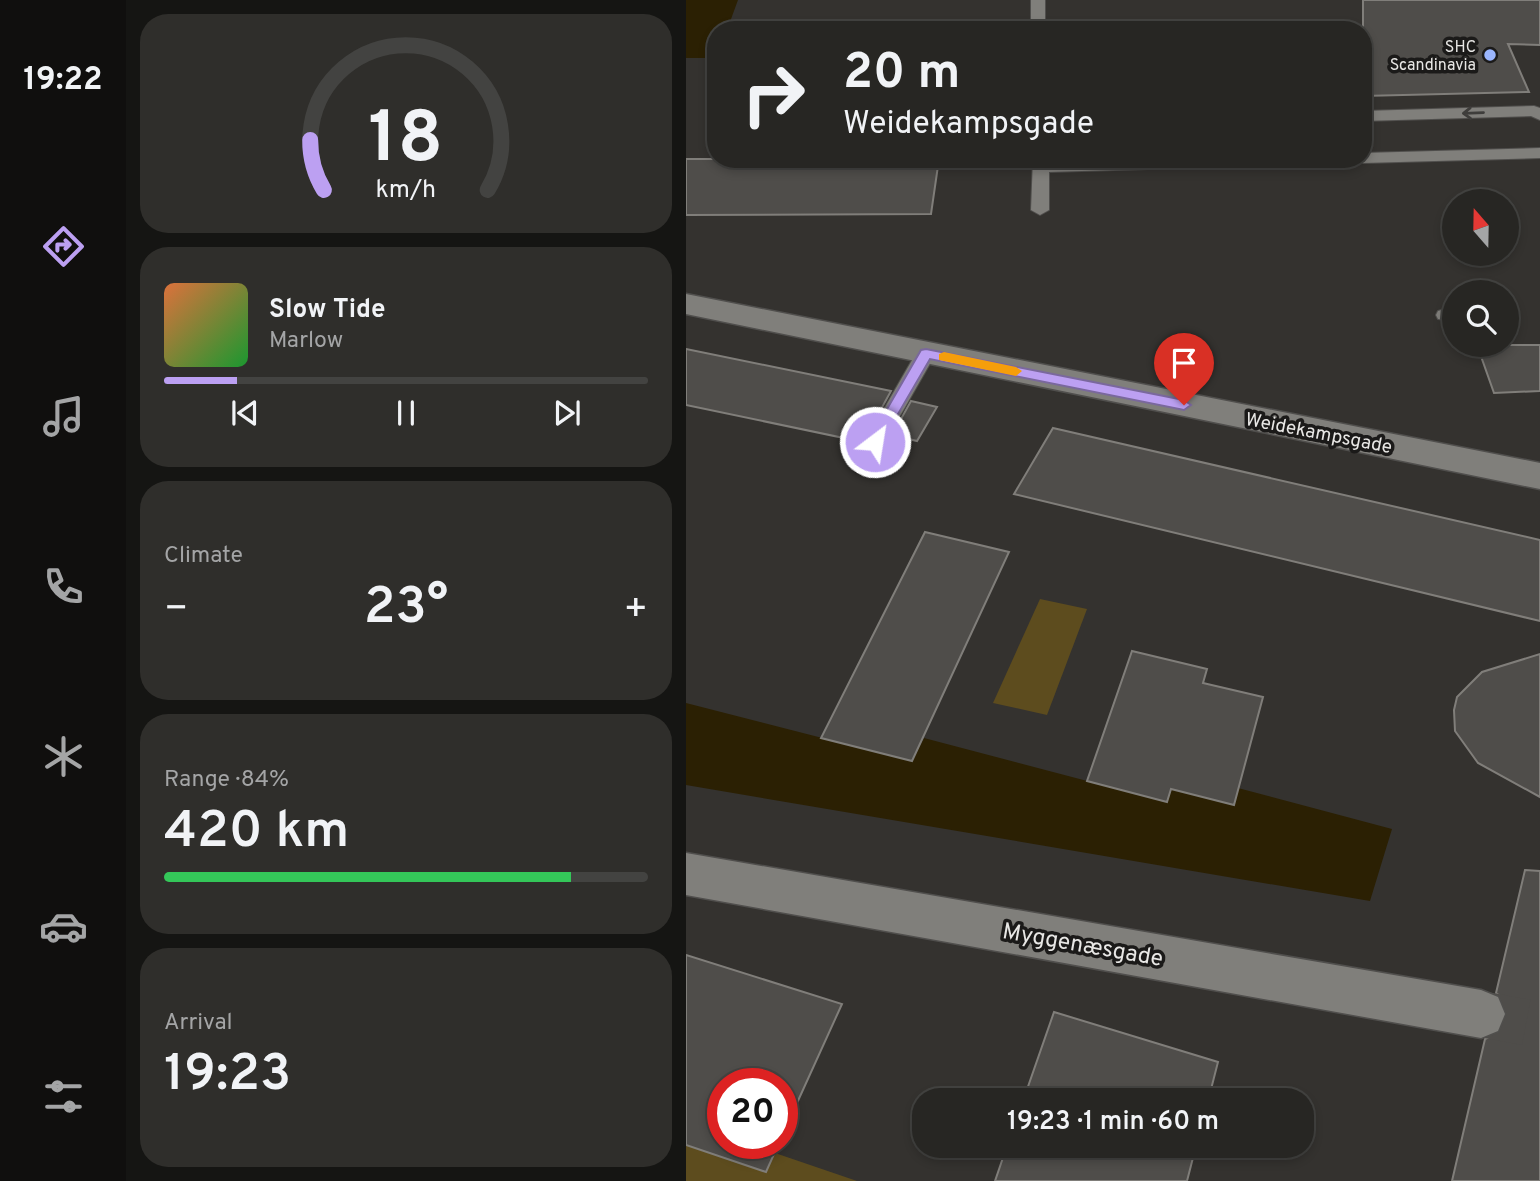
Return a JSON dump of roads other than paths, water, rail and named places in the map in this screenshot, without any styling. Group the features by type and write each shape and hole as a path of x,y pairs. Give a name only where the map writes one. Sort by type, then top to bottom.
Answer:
{"street":[{"name":"Weidekampsgade","path":"686,304 1540,476"},
{"name":"Myggenæsgade","path":"686,874 1481,1014"}],"lane":[{"path":"1038,0 1038,21"},
{"path":"1372,116 1534,111 1540,115"},
{"path":"1372,158 1540,153"},
{"path":"1040,211 1041,168"},
{"path":"875,442 926,353"}],"tunnel":[{"path":"1481,1014 1540,1025"}],"place":[{"name":"SHC Scandinavia","path":"1490,55"}]}
